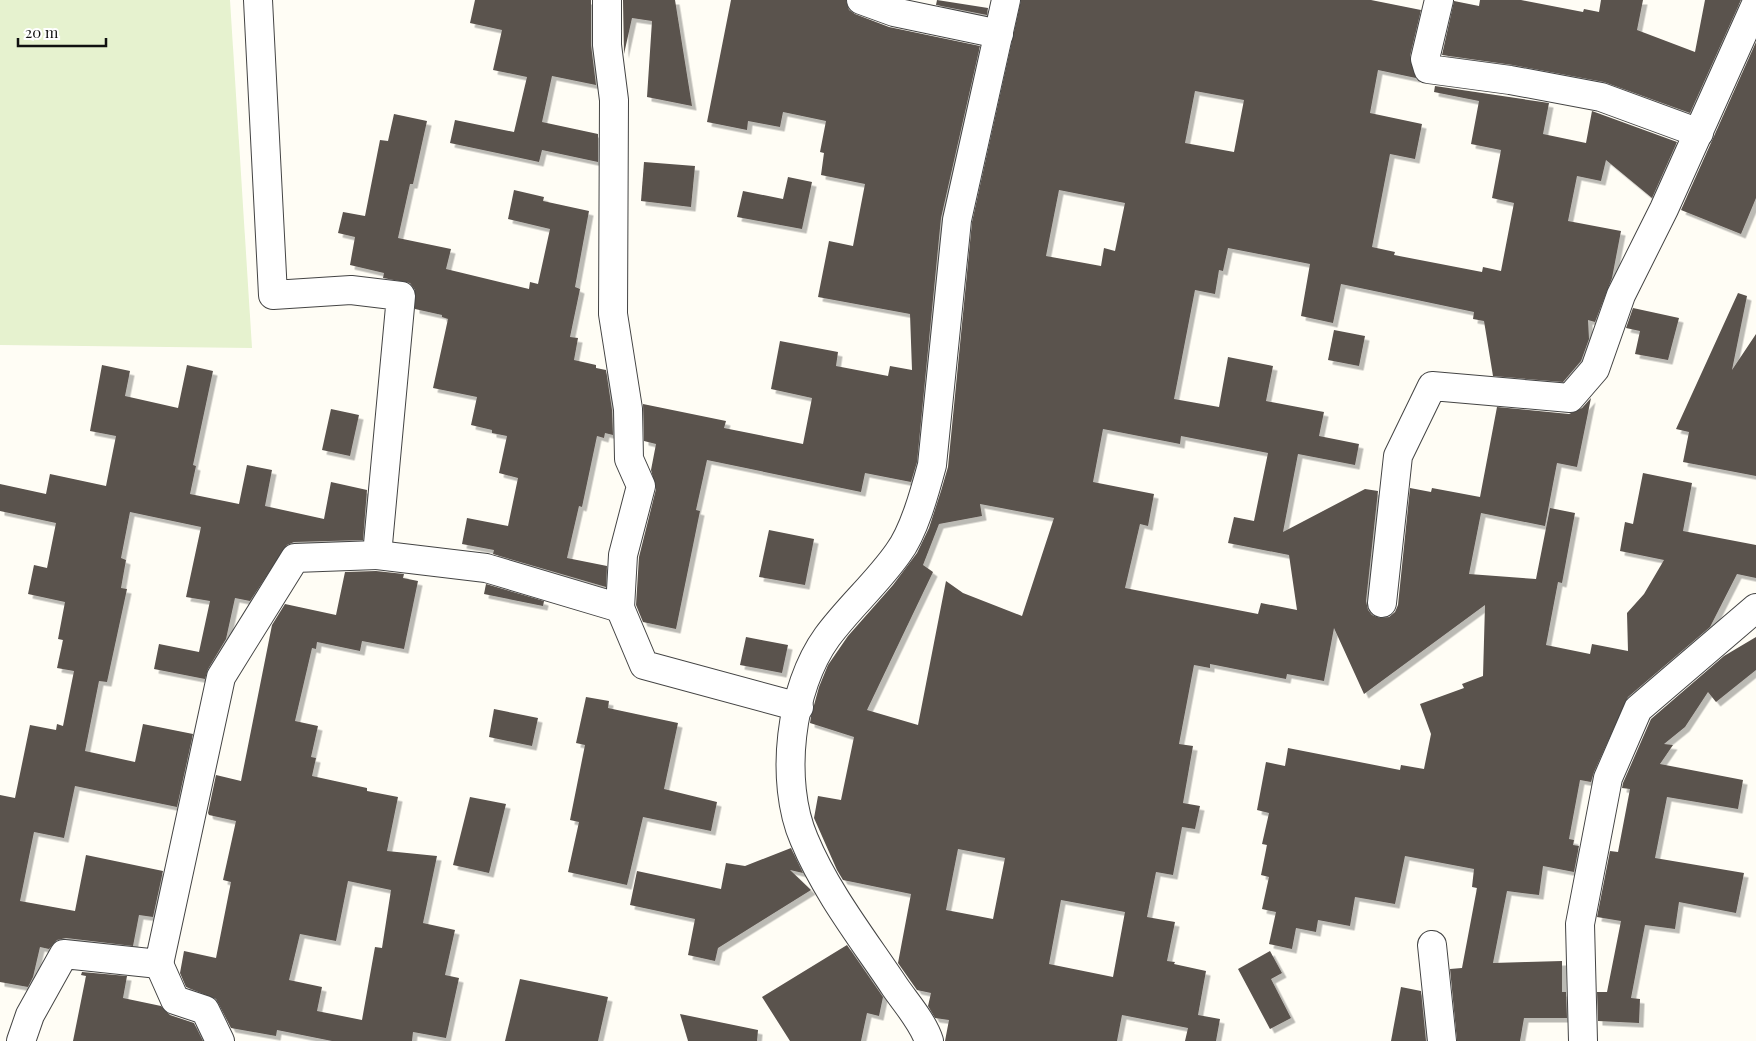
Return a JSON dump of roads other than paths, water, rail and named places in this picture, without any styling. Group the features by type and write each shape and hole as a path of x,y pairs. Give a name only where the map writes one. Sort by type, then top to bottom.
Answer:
{"street":[{"path":"258,0 273,294 351,290 401,296 377,555"},
{"path":"607,0 606,45 614,100 613,314 628,409 629,459 641,486 623,555 620,608 644,665 798,707"},
{"path":"862,0 894,12 999,34"},
{"path":"929,1041 828,886 804,839 793,807 790,771 798,707 805,678 827,638 899,552 922,501 932,465 957,220 1006,0"},
{"path":"1439,0 1425,59 1428,69 1510,80 1601,96 1699,133"},
{"path":"1382,603 1398,456 1432,386 1570,398 1595,369 1621,295 1699,133 1756,4"},
{"path":"220,1041 205,1010 175,1000 159,964 221,677 295,558 377,555 486,568 620,608"},
{"path":"1583,1041 1580,924 1608,778 1638,709 1756,608"},
{"path":"1432,945 1442,1041"},
{"path":"21,1041 30,1015 64,954 159,964"}]}
